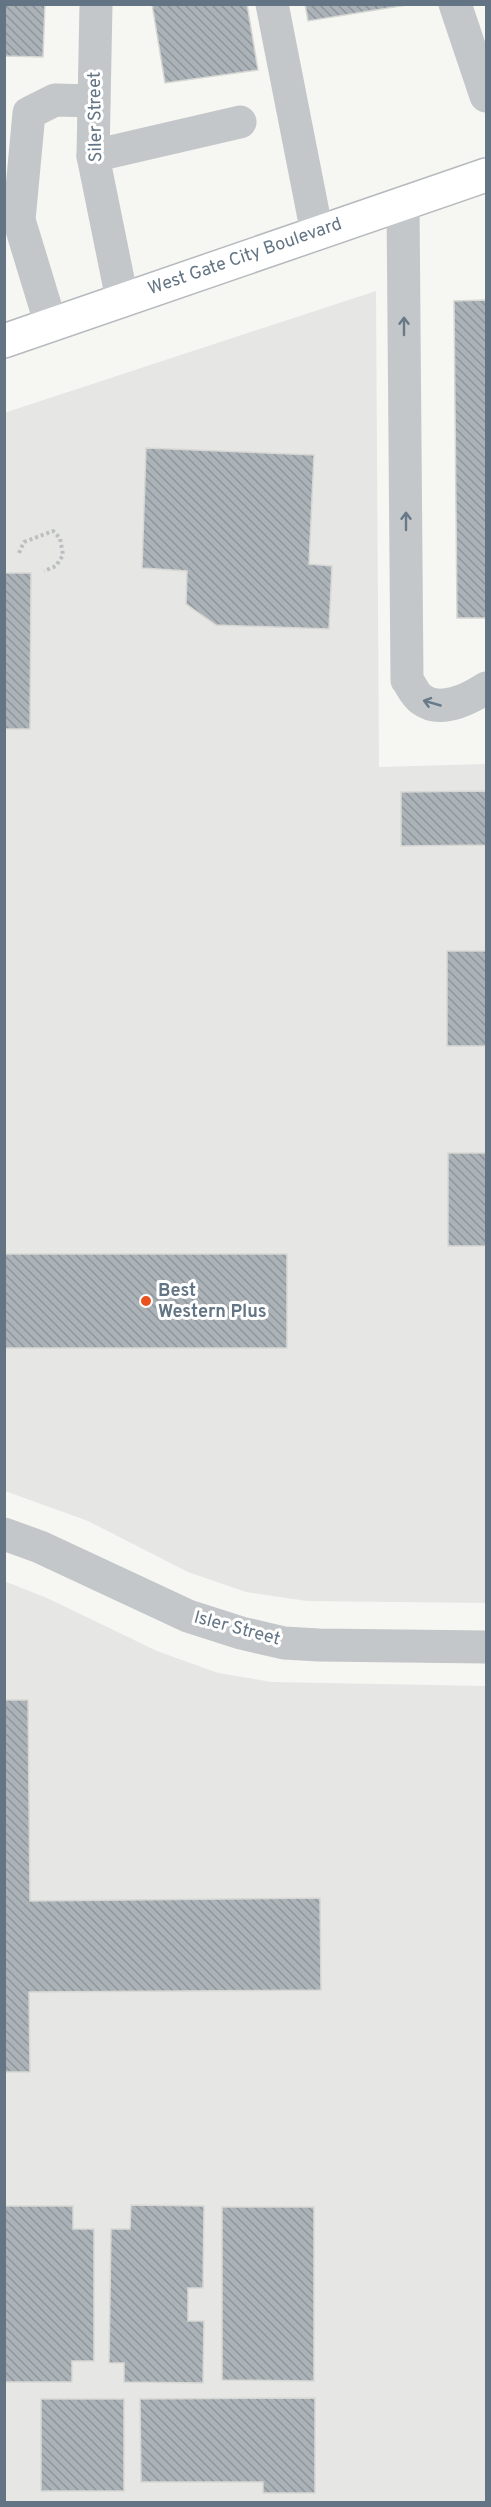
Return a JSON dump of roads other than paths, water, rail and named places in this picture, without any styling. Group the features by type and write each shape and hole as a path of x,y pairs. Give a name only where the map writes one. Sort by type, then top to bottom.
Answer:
{"main road":[{"name":"West Gate City Boulevard","path":"4,341 486,175"}],"street":[{"name":"Siler Street","path":"96,4 93,156 122,300"},
{"path":"272,4 317,233"},
{"path":"455,4 486,96"},
{"path":"51,325 19,220 29,113 55,100 94,101"},
{"path":"93,156 240,122"},
{"path":"403,203 407,680 421,699 441,706 470,698 486,688"},
{"name":"Isler Street","path":"4,1534 40,1547 188,1616 284,1643 486,1647"}],"place":[{"name":"Best Western Plus","path":"146,1301"}]}
